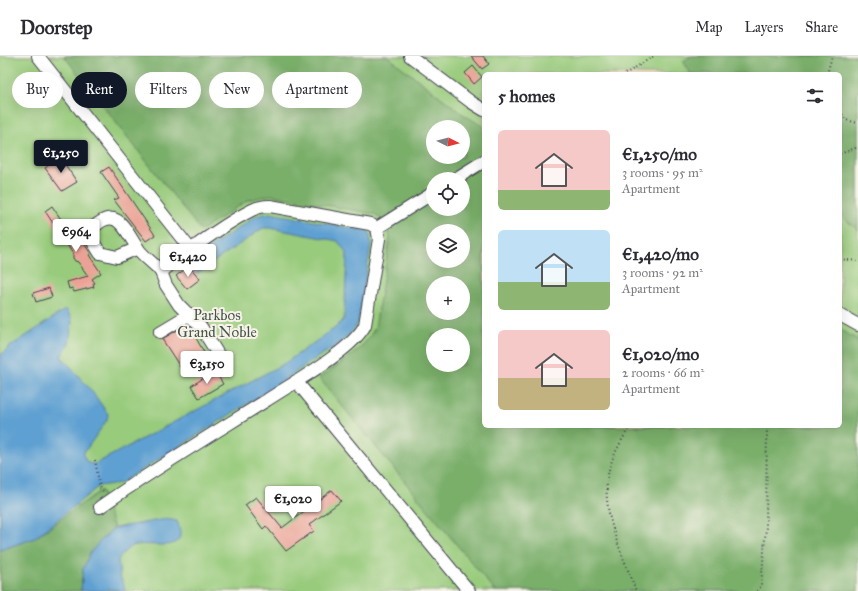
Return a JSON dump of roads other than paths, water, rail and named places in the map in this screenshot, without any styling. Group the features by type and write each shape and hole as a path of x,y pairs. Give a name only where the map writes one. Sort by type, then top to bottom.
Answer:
{"street":[{"path":"38,56 191,250"},
{"path":"410,56 464,98 482,109"},
{"path":"466,172 482,161"},
{"path":"376,228 426,197"},
{"path":"100,507 296,381 350,344 362,332 365,325 379,239 376,228 370,224 270,206 252,209 191,250 162,272"},
{"path":"138,248 162,272 166,285 179,305 190,314 201,327 218,356"},
{"path":"160,332 190,314"},
{"path":"842,316 858,325"},
{"path":"296,381 469,591"}],"water":[{"path":"270,213 367,231 370,233 371,245 358,323 354,329 336,346 121,483 99,486 35,538 0,550 0,356 8,348 66,309 72,322 69,344 61,356 91,390 108,414 107,420 83,454 87,462 95,464 285,363 335,328 344,319 347,254 338,241 263,228 196,274 187,263 256,216"},
{"path":"166,519 177,521 180,532 179,539 175,543 169,545 137,545 126,550 118,560 120,576 126,591 108,589 105,591 81,591 83,569 90,553 114,528"}],"park label":[{"name":"Parkbos Grand Noble","path":"217,324"}]}
